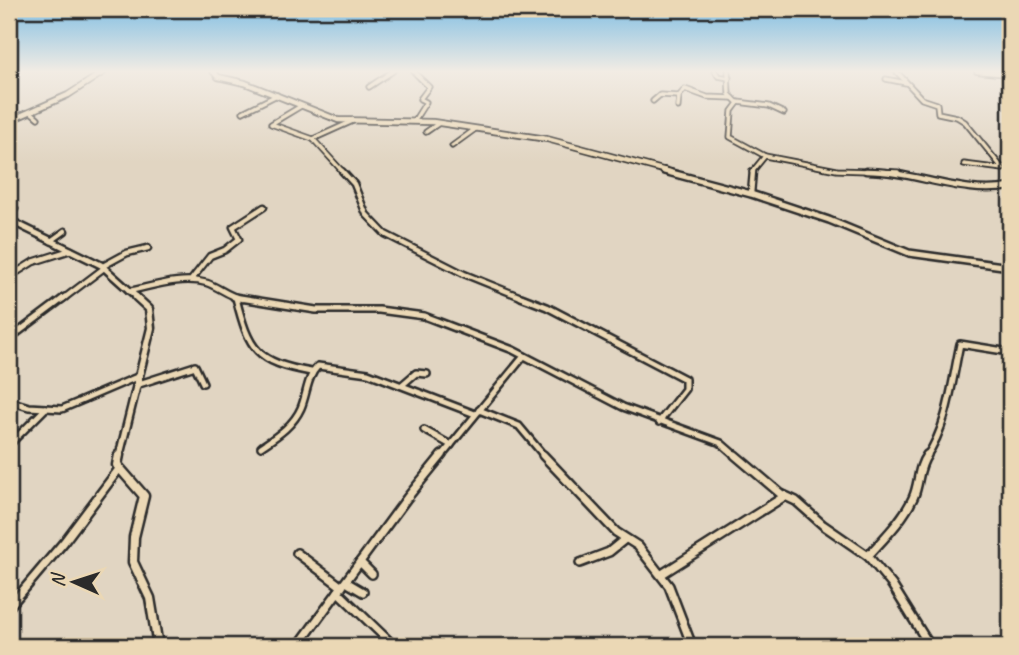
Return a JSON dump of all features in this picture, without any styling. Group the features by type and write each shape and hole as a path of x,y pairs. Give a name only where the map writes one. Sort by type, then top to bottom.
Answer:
{"street":[{"path":"9,121 54,102"},
{"path":"243,112 264,102"},
{"path":"291,102 335,120 439,123 547,139 751,194 914,254 1010,267"},
{"path":"414,121 418,111 426,103 424,102"},
{"path":"678,102 678,107"},
{"path":"784,113 769,106 738,102 732,111 731,138 765,156 841,171 893,171 955,186 991,190 1010,187"},
{"path":"928,102 937,104 938,113 965,122 1003,169"},
{"path":"301,106 271,124 313,139 352,181 366,214 385,234 464,274 547,307 685,379 685,389 659,422"},
{"path":"31,112 38,118"},
{"path":"313,139 353,121"},
{"path":"426,132 439,123"},
{"path":"452,146 474,130"},
{"path":"751,194 752,172 765,156"},
{"path":"964,164 1010,170"},
{"path":"192,279 208,257 239,239 233,227 264,207"},
{"path":"9,220 24,231 71,250 103,267 127,291 145,301 151,315 151,328 117,465 144,496 134,537 133,562 149,598 158,646"},
{"path":"51,241 65,231"},
{"path":"859,232 859,240"},
{"path":"9,339 103,267 127,253 148,248"},
{"path":"9,278 36,261 71,250"},
{"path":"127,291 192,279 211,284 236,298 272,301 316,310 379,310 419,315 513,349 613,403 721,443 785,496 796,501 822,525 868,556 892,585 930,646"},
{"path":"236,298 253,348 272,360 311,372 322,366 349,368 519,426 553,467 625,539 638,546 662,574 674,595 692,646"},
{"path":"868,556 893,528 914,496 919,467 933,447 948,401 960,344 1010,352"},
{"path":"298,646 359,562 524,356"},
{"path":"9,401 46,408 67,408 137,381 195,366 203,383"},
{"path":"9,368 9,381"},
{"path":"402,385 413,373 419,371 426,374"},
{"path":"261,447 297,417 307,393 311,372"},
{"path":"9,445 46,408"},
{"path":"424,430 451,445"},
{"path":"9,607 71,533 119,469"},
{"path":"662,574 785,496"},
{"path":"580,563 613,550 625,539"},
{"path":"297,553 342,587 394,646"},
{"path":"359,562 372,574"},
{"path":"342,587 363,592"}]}
